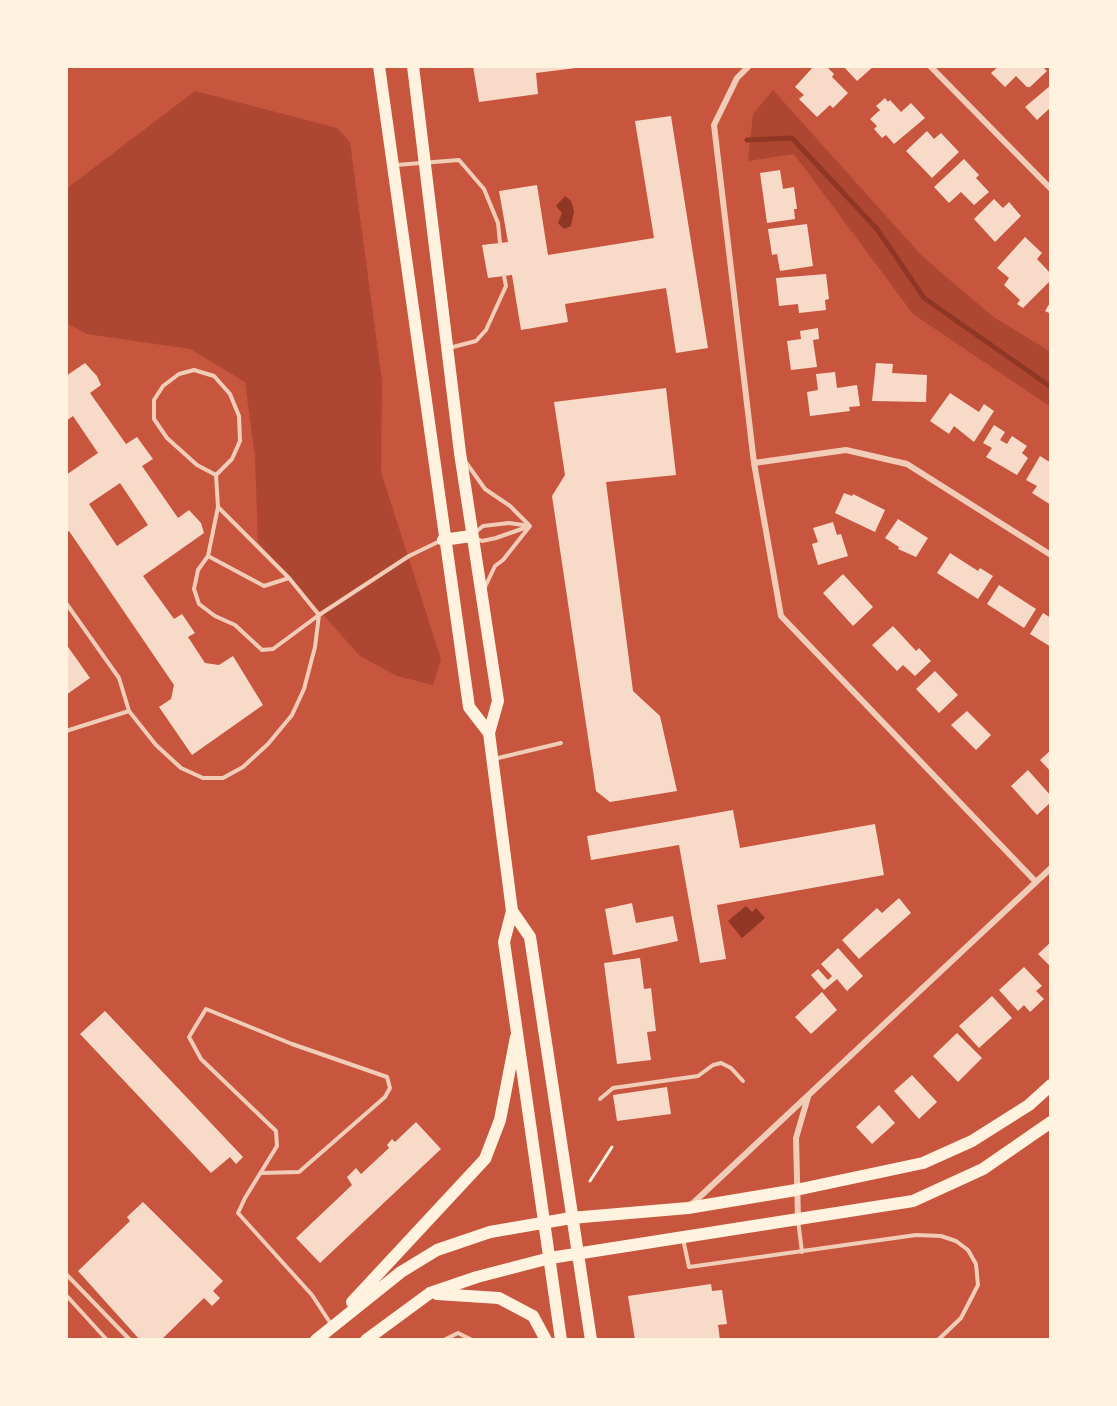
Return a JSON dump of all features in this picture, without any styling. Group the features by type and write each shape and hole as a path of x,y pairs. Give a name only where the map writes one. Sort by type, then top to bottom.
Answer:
{"main road":[{"path":"379,66 468,707 489,733"},
{"path":"413,66 471,536 498,701 489,733 512,911 504,942 518,1027 561,1340"},
{"path":"443,540 471,536"},
{"path":"512,911 530,937 591,1340"},
{"path":"319,1337 485,1160 500,1119 518,1027"},
{"path":"319,1337 401,1272 437,1250 490,1232 544,1222 688,1208 796,1190 923,1163 972,1141 1029,1105 1051,1085"},
{"path":"366,1340 430,1293 477,1277 550,1258 913,1201 983,1169 1051,1122"},
{"path":"430,1293 499,1298 533,1316 546,1340"}],"street":[{"path":"749,66 736,78 714,125 754,463 782,616 1036,882"},
{"path":"930,66 1051,189"},
{"path":"754,463 846,450 907,464 1051,555"},
{"path":"688,1208 1051,868"},
{"path":"798,1219 796,1138 808,1097"}],"lane":[{"path":"392,165 459,160 484,189 498,223 500,243"},
{"path":"447,348 476,341 486,330 506,286 504,276"},
{"path":"194,370 214,376 230,394 239,416 240,441 232,459 216,474 197,465 167,438 154,419 154,400 162,386 179,374 194,370"},
{"path":"460,453 485,489 510,506 530,526"},
{"path":"216,474 218,507 208,556 198,570 194,589 199,604 215,616 235,625 262,650 273,649 319,615 409,556 443,540"},
{"path":"66,603 119,678 129,711 156,745 181,768 203,778 223,777 243,767 268,744 292,715 304,689 315,647 319,615 289,578 218,507"},
{"path":"509,523 530,526 482,541 471,536 483,526 509,523"},
{"path":"481,597 495,566 503,560 530,526"},
{"path":"208,556 264,586 289,578"},
{"path":"66,731 129,711"},
{"path":"493,759 561,743"},
{"path":"261,1173 299,1172 385,1097 390,1089 387,1077 292,1044 206,1009 189,1037 201,1059 276,1131 277,1146 261,1173 238,1213 312,1295 331,1325"},
{"path":"600,1099 613,1088 698,1076 712,1065 721,1063 731,1068 743,1081"},
{"path":"798,1219 802,1252"},
{"path":"683,1238 689,1267 915,1235 941,1236 956,1240 968,1250 976,1264 978,1285 961,1318 938,1340"},
{"path":"66,1274 130,1340"},
{"path":"66,1295 107,1340"},
{"path":"444,1340 458,1333 472,1340"}],"path":[{"path":"590,1181 612,1147"}],"shaded area":[{"path":"773,90 922,256 992,316 1051,352 1051,407 913,314 794,154 748,161 753,114"},
{"path":"195,91 337,128 350,142 382,381 381,472 441,659 433,685 397,676 360,656 258,542 255,457 245,382 190,349 87,334 66,323 66,189"},
{"path":"565,196 571,201 574,211 571,226 564,229 558,223 562,213 556,206"},
{"path":"746,906 752,912 756,908 765,918 742,938 728,921"}],"building":[{"path":"473,66 584,67 536,73 538,94 479,102"},
{"path":"814,66 826,66 834,74 832,77 848,93 833,108 830,105 817,117 799,99 804,95 795,87"},
{"path":"843,66 874,66 857,81"},
{"path":"999,66 1042,66 1047,71 1030,87 1027,87 1016,76 1005,87 991,73"},
{"path":"1051,85 1051,111 1049,109 1037,120 1025,107"},
{"path":"885,98 901,112 911,103 925,118 894,144 886,135 882,138 874,129 877,126 870,119 880,110 876,106"},
{"path":"671,116 708,348 676,353 666,288 565,304 568,322 521,330 512,275 488,278 482,245 508,242 499,191 537,185 548,255 654,238 635,121"},
{"path":"927,131 934,139 941,133 959,152 932,178 906,151"},
{"path":"964,159 979,175 976,178 989,192 974,205 961,192 949,203 934,187"},
{"path":"780,170 783,189 794,187 797,209 794,209 795,219 767,223 760,173"},
{"path":"994,199 1003,208 1009,202 1021,216 995,242 974,219"},
{"path":"807,224 813,266 780,271 777,254 772,255 768,229"},
{"path":"1025,237 1042,253 1037,259 1051,274 1051,280 1023,308 1017,304 1020,300 1004,285 1009,278 997,268"},
{"path":"826,274 829,299 825,300 826,310 799,313 798,304 779,306 776,278"},
{"path":"1051,301 1051,314 1045,311"},
{"path":"818,328 819,339 813,340 817,367 791,370 787,341 801,339 800,331"},
{"path":"85,363 97,376 101,385 90,393 126,444 137,437 153,459 142,466 178,518 189,510 201,523 204,533 143,576 174,619 182,614 195,633 188,637 205,663 219,665 233,656 263,705 192,755 159,707 171,699 174,685 69,531 66,532 66,475 98,453 73,416 66,421 66,376","holes":["120,483 148,525 117,546 89,504"]},
{"path":"876,363 893,364 892,373 927,375 926,402 872,401"},
{"path":"835,372 837,388 857,385 860,406 849,407 850,411 810,416 807,392 818,390 816,374"},
{"path":"666,388 676,475 606,482 633,691 660,716 677,791 610,802 596,791 552,496 565,475 554,402"},
{"path":"950,393 979,412 984,404 994,411 974,442 954,426 949,434 930,421"},
{"path":"994,425 1005,432 1000,440 1007,444 1012,436 1027,446 1022,453 1028,458 1017,475 986,457 992,448 983,443"},
{"path":"1040,456 1051,463 1051,505 1032,493 1037,486 1026,480"},
{"path":"844,493 852,496 853,494 885,510 875,532 835,513"},
{"path":"898,519 928,538 916,557 898,549 899,547 885,538"},
{"path":"833,522 837,535 841,534 848,556 818,565 812,544 818,542 813,528"},
{"path":"950,553 978,571 980,568 993,576 978,599 937,573"},
{"path":"843,574 873,607 853,626 823,593"},
{"path":"999,585 1036,609 1024,628 987,604"},
{"path":"1043,613 1051,618 1051,647 1030,634"},
{"path":"893,626 916,651 919,648 931,661 915,676 903,665 897,671 872,645"},
{"path":"66,644 90,678 66,695"},
{"path":"935,671 958,695 939,713 916,689"},
{"path":"967,711 991,735 976,750 951,725"},
{"path":"1051,750 1051,772 1040,760"},
{"path":"1028,770 1051,796 1051,802 1037,815 1011,786"},
{"path":"733,810 740,848 875,824 884,875 717,905 726,959 700,963 679,845 591,860 587,836"},
{"path":"899,898 911,913 859,959 842,940 877,908 882,913"},
{"path":"632,903 636,923 673,916 678,941 613,955 605,909"},
{"path":"1051,942 1051,967 1038,954"},
{"path":"838,948 863,976 847,991 837,979 824,990 811,975 818,969 828,980 832,976 821,964"},
{"path":"640,958 644,989 651,988 656,1031 647,1032 651,1060 617,1064 604,963"},
{"path":"1024,967 1042,986 1036,991 1044,999 1030,1012 1024,1005 1018,1011 999,990"},
{"path":"822,992 837,1010 811,1034 795,1017"},
{"path":"992,996 1012,1018 979,1048 959,1026"},
{"path":"105,1011 243,1157 236,1164 230,1157 211,1173 80,1034"},
{"path":"957,1033 982,1058 958,1082 933,1056"},
{"path":"912,1075 937,1102 919,1119 894,1091"},
{"path":"667,1087 671,1114 617,1121 613,1095"},
{"path":"879,1105 895,1123 872,1144 856,1127"},
{"path":"416,1122 441,1149 320,1263 296,1238 352,1185 347,1177 356,1168 361,1174 389,1148 387,1145 392,1139 395,1142"},
{"path":"143,1202 223,1281 213,1291 220,1298 212,1306 204,1298 161,1340 140,1340 78,1271 130,1221 127,1217"},
{"path":"711,1284 712,1291 722,1290 727,1324 718,1325 720,1340 635,1340 628,1296"}],"waterway":[{"path":"747,140 792,138 877,229 924,298 1051,387"}]}
